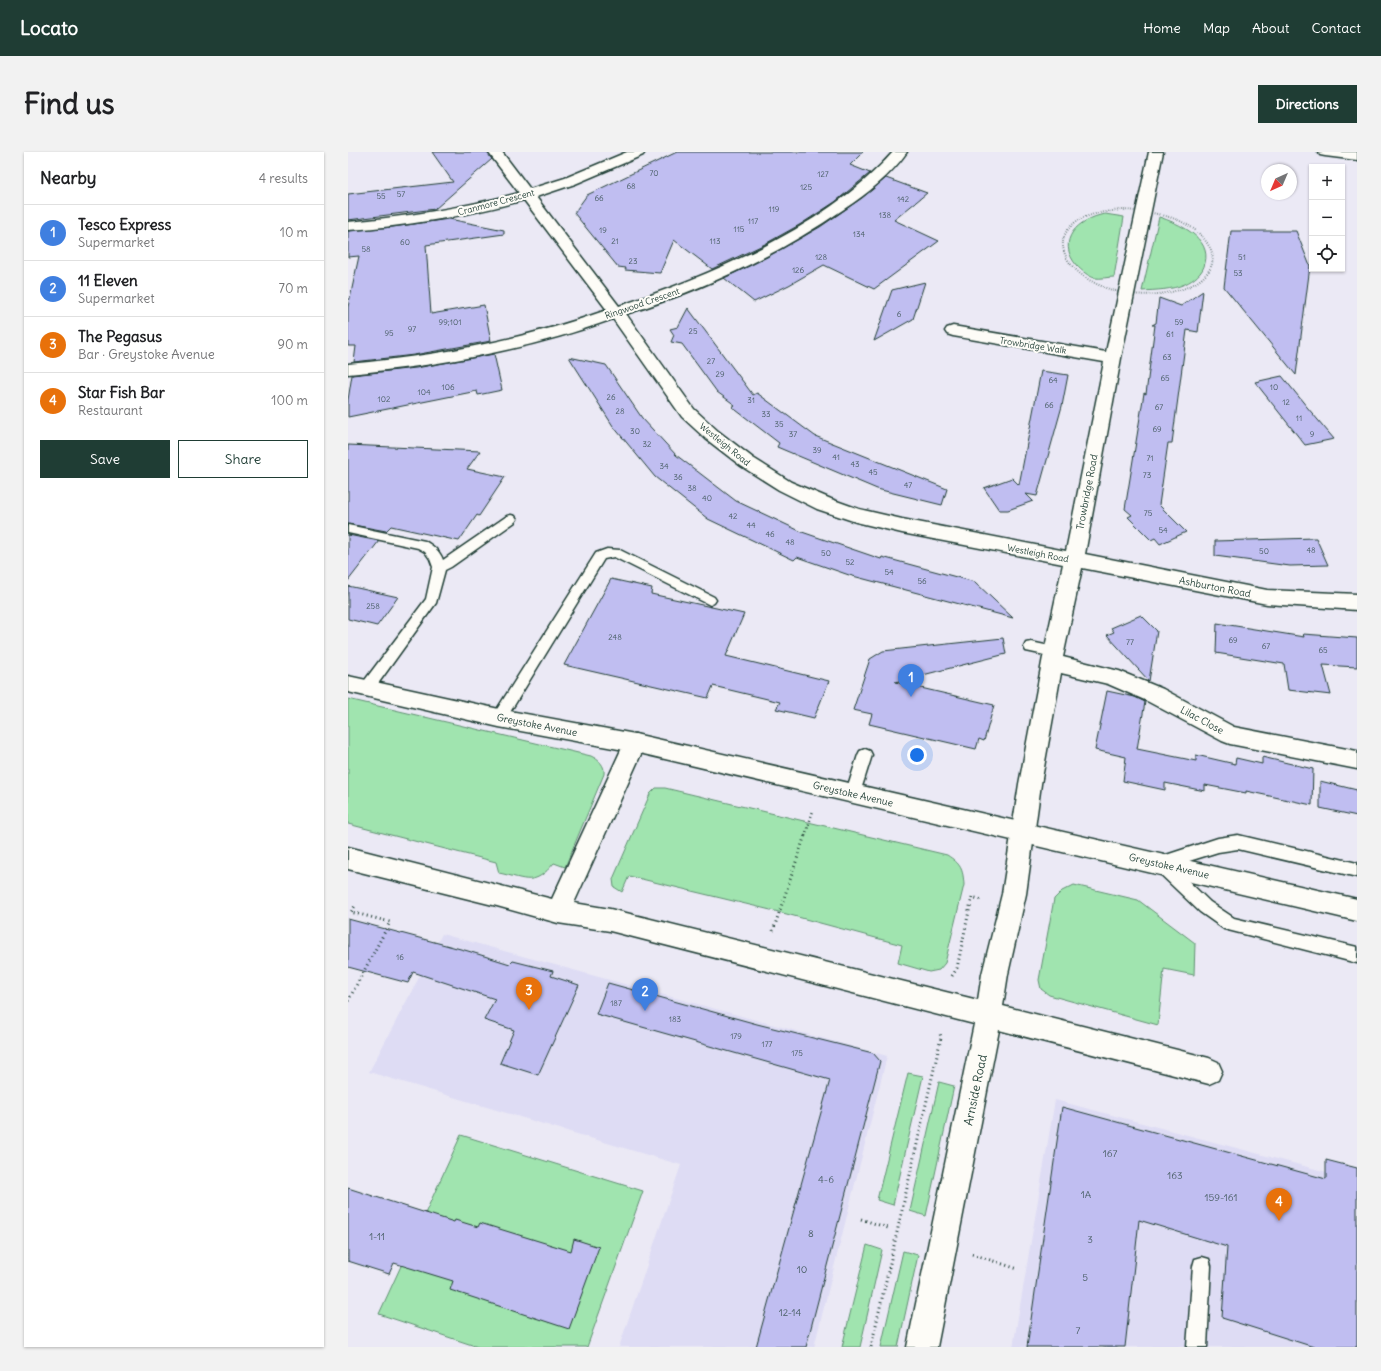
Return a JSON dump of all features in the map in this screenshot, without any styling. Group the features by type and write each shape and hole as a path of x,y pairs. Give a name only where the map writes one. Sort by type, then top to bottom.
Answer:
{"street":[{"name":"Westleigh Road","path":"495,152 616,312 688,413 712,436 747,462 785,486 824,504 856,515 910,528 1074,560"},
{"name":"Cranmore Crescent","path":"348,226 408,220 461,212 527,194 585,175 638,152"},
{"name":"Ringwood Crescent","path":"348,369 427,359 496,346 583,324 673,293 712,277 787,240 827,215 854,195 875,178 900,152"},
{"name":"Trowbridge Road","path":"1023,833 1054,657 1113,358 1156,152"},
{"path":"1324,152 1357,156"},
{"name":"Trowbridge Walk","path":"953,331 1113,358"},
{"name":"Ashburton Road","path":"1074,560 1267,596 1357,602"},
{"name":"Lilac Close","path":"1054,657 1112,677 1155,695 1230,735 1357,760"},
{"name":"Greystoke Avenue","path":"357,686 499,718 635,743 1357,910"},
{"path":"558,912 635,743"},
{"name":"Arnside Road","path":"922,1347 983,1050 995,974 1012,900 1023,833"},
{"path":"348,858 497,895 558,912 610,920 988,1014 1209,1071"}],"lane":[{"path":"439,567 447,564 511,519"},
{"path":"348,529 420,544 430,550 436,558 439,567 432,600 357,686"},
{"path":"499,718 600,556 616,553 710,600"},
{"path":"1031,647 1054,657"},
{"path":"853,793 865,755"},
{"path":"1357,870 1238,842 1218,845 1160,864 1205,907 1230,924 1357,954"},
{"path":"1197,1347 1202,1266"}],"path":[{"path":"772,932 822,786"},
{"path":"949,981 957,968 972,897"},
{"path":"348,1001 390,922 351,912 355,906"},
{"path":"871,1347 941,1038 938,1026"},
{"path":"861,1219 888,1228"},
{"path":"968,1252 1018,1269"}],"shaded area":[{"path":"442,934 887,1056 814,1347 619,1347 681,1165 369,1072"},
{"path":"1055,1100 1357,1180 1357,1347 1013,1347"}],"green space":[{"path":"1105,214 1124,217 1114,277 1095,278 1088,275 1077,266 1071,257 1068,248 1069,239 1078,226 1095,217"},
{"path":"1159,217 1175,223 1199,239 1206,254 1205,263 1198,276 1185,284 1169,289 1142,291"},
{"path":"348,699 591,756 597,759 604,768 604,774 565,867 554,863 541,876 523,879 499,873 496,862 348,824"},
{"path":"656,788 665,788 947,855 960,867 964,885 945,963 939,970 929,972 898,963 902,945 779,912 629,876 622,892 614,887 613,879 650,794"},
{"path":"1074,885 1138,900 1195,943 1194,975 1164,969 1158,1025 1049,995 1041,989 1039,980 1054,899 1062,891"},
{"path":"908,1073 923,1076 893,1205 877,1200"},
{"path":"939,1082 954,1086 926,1216 910,1211"},
{"path":"461,1135 643,1191 587,1347 478,1347 379,1314"},
{"path":"867,1245 882,1250 860,1347 842,1347"},
{"path":"903,1251 918,1255 898,1347 881,1347"}],"building":[{"path":"432,152 487,152 492,159 435,209 348,220 348,194 453,182"},
{"path":"677,152 863,152 850,165 870,173 835,202 801,224 765,244 712,269 674,240 660,273 625,270 626,268 618,267 574,213 587,195"},
{"path":"886,178 927,193 894,220 939,241 874,289 824,265 789,285 754,302 724,278 767,257 820,227 862,198"},
{"path":"449,219 504,230 504,234 426,245 431,314 484,305 491,341 414,355 354,362 356,346 348,346 348,307 359,256 348,257 348,231 393,227"},
{"path":"1231,231 1296,231 1309,264 1309,272 1296,375 1224,287"},
{"path":"925,282 913,319 874,341 892,290"},
{"path":"1203,291 1198,332 1187,330 1172,443 1168,443 1159,505 1186,532 1160,544 1155,538 1151,540 1128,517 1132,515 1125,509 1144,393 1146,394 1155,325 1152,325 1156,323 1159,298 1181,306"},
{"path":"688,308 753,395 757,393 815,436 947,489 942,505 877,489 777,447 779,443 732,407 735,405 717,392 682,344 671,342 674,335 670,329 678,327"},
{"path":"494,354 502,390 478,395 477,391 348,417 348,400 352,375 416,368"},
{"path":"569,357 606,365 642,418 676,455 736,501 802,532 881,559 882,557 975,582 1013,618 849,575 797,557 794,560 708,519 655,477 613,426"},
{"path":"1041,371 1068,375 1062,406 1037,496 1026,494 1033,501 1008,510 999,510 984,488 1012,478 1019,485"},
{"path":"1282,376 1334,439 1305,445 1255,382"},
{"path":"348,445 480,451 467,469 505,477 479,516 477,515 459,541 391,526 386,531 348,524"},
{"path":"348,535 379,541 348,581"},
{"path":"1316,538 1328,565 1290,566 1215,556 1215,541"},
{"path":"611,579 652,588 651,594 744,614 726,656 829,681 814,718 776,709 780,702 713,686 708,698 564,665"},
{"path":"348,586 398,597 377,626 348,619"},
{"path":"1141,615 1157,631 1149,681 1107,635 1114,632 1111,628"},
{"path":"1217,623 1304,637 1303,634 1357,638 1357,667 1323,665 1331,695 1288,690 1284,664 1216,653"},
{"path":"1003,638 1006,654 895,682 994,705 984,741 979,739 976,749 869,724 872,714 853,710 870,659 883,651"},
{"path":"1107,691 1135,697 1145,702 1137,749 1196,761 1196,755 1235,764 1236,758 1262,764 1262,757 1313,769 1312,805 1246,791 1246,793 1205,785 1205,791 1165,783 1165,790 1123,781 1126,757 1095,750"},
{"path":"1320,781 1357,790 1357,816 1320,808"},
{"path":"348,919 468,951 510,964 513,961 553,971 551,976 579,985 538,1075 500,1063 514,1030 484,1020 495,999 413,972 408,983 348,967"},
{"path":"608,983 757,1024 873,1053 880,1061 806,1347 756,1347 830,1080 596,1014"},
{"path":"1062,1107 1326,1179 1326,1160 1357,1168 1357,1347 1314,1347 1222,1318 1227,1247 1139,1220 1125,1347 1027,1347"},
{"path":"348,1188 454,1222 455,1220 478,1227 480,1223 571,1251 574,1239 599,1247 569,1329 450,1290 453,1281 394,1263 389,1274 348,1261"}],"place":[{"name":"Tesco Express","path":"911,697"},
{"name":"The Pegasus","path":"529,1010"},
{"name":"11 Eleven","path":"645,1011"},
{"name":"Star Fish Bar","path":"1279,1221"}]}
